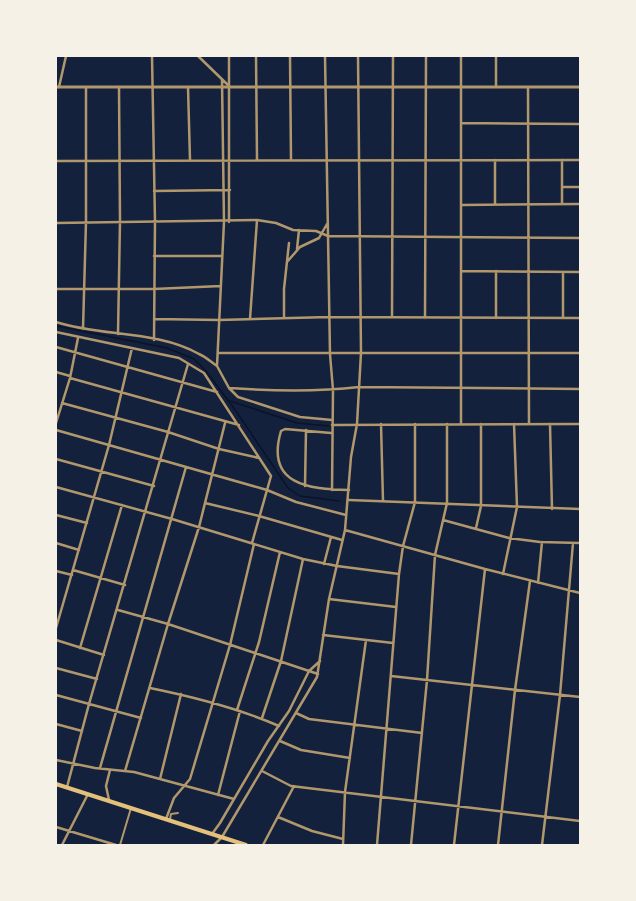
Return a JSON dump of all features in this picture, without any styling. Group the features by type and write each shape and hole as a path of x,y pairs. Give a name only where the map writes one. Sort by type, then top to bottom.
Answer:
{"main road":[{"path":"56,784 212,834 237,844 246,845"}],"street":[{"path":"66,56 58,87 580,87"},
{"path":"152,56 155,222 154,340"},
{"path":"198,56 229,86"},
{"path":"229,56 229,222"},
{"path":"256,56 257,160"},
{"path":"290,56 291,159"},
{"path":"325,56 329,317 333,390 331,433 332,490"},
{"path":"214,845 222,838 280,742 319,673 322,635 345,530 349,500 351,457 357,424 361,353 358,56"},
{"path":"392,318 391,159 393,56"},
{"path":"425,318 426,56"},
{"path":"461,56 461,424"},
{"path":"496,56 496,87"},
{"path":"217,366 225,190 222,80"},
{"path":"118,334 120,221 119,86"},
{"path":"188,86 190,160"},
{"path":"84,329 86,87"},
{"path":"528,87 529,424"},
{"path":"461,123 580,124"},
{"path":"56,160 580,160"},
{"path":"495,160 495,204"},
{"path":"562,160 562,204"},
{"path":"562,187 580,187"},
{"path":"154,191 230,190"},
{"path":"461,204 580,204"},
{"path":"56,224 120,221 229,222 257,220 276,223 288,229 316,231 328,236 580,238"},
{"path":"250,319 257,220"},
{"path":"296,251 315,241 322,234 328,224"},
{"path":"287,263 296,251 299,244 299,230"},
{"path":"284,318 284,289 288,243"},
{"path":"154,256 222,256"},
{"path":"461,271 580,272"},
{"path":"496,271 496,318"},
{"path":"563,272 563,318"},
{"path":"56,289 154,289 221,286"},
{"path":"154,319 219,320 329,317 580,318"},
{"path":"56,322 84,329 154,340 186,348 199,354 217,366 230,388 238,397 300,417 332,420"},
{"path":"56,332 78,338 179,358 204,373 271,476 259,516 230,645 190,780 174,798 168,820"},
{"path":"56,423 70,377 78,338"},
{"path":"56,347 129,367 182,384 217,392"},
{"path":"56,628 102,471 116,418 121,392 129,367 132,348"},
{"path":"218,353 580,354"},
{"path":"67,788 89,704 118,610 154,486 174,408 188,364"},
{"path":"56,372 225,423 239,425"},
{"path":"230,388 333,390 359,387 580,389"},
{"path":"62,403 259,458"},
{"path":"125,771 168,624 199,527 225,423"},
{"path":"381,424 383,501"},
{"path":"377,845 399,574 403,546 416,502 415,424"},
{"path":"411,845 428,680 435,555 447,503 447,424"},
{"path":"476,528 481,506 481,424"},
{"path":"503,574 509,538 517,508 514,424"},
{"path":"550,424 552,509"},
{"path":"332,425 580,424"},
{"path":"331,433 285,429 281,431 279,438 279,462 283,471 293,481 305,486 322,490 349,490"},
{"path":"56,430 267,490 296,502 346,515"},
{"path":"305,486 306,430"},
{"path":"56,459 154,486"},
{"path":"100,768 115,711 186,467"},
{"path":"56,487 172,519 303,559 336,566 399,574"},
{"path":"349,500 447,503 517,508 580,509"},
{"path":"205,503 259,516 342,540"},
{"path":"80,648 122,505"},
{"path":"56,515 87,523"},
{"path":"443,520 509,538 542,542 580,543"},
{"path":"345,530 503,574 580,593"},
{"path":"324,564 331,537"},
{"path":"538,583 542,542"},
{"path":"56,543 79,550"},
{"path":"542,845 560,695 573,543"},
{"path":"218,795 239,711 256,653 280,552"},
{"path":"262,718 281,661 303,559"},
{"path":"454,845 471,685 486,569"},
{"path":"73,570 125,585"},
{"path":"56,571 72,575"},
{"path":"498,845 515,690 530,581"},
{"path":"329,598 396,607"},
{"path":"118,610 168,624 319,673"},
{"path":"322,635 394,643"},
{"path":"56,640 104,655"},
{"path":"343,845 345,792 366,640"},
{"path":"212,834 268,741 297,697 309,671 320,661"},
{"path":"56,668 97,679"},
{"path":"391,676 580,697"},
{"path":"150,688 181,694 212,703 262,718 279,726"},
{"path":"160,779 181,694"},
{"path":"56,695 141,718"},
{"path":"296,713 309,719 422,733"},
{"path":"56,724 82,731"},
{"path":"280,742 301,750 350,758"},
{"path":"56,760 110,770 125,771 234,799"},
{"path":"109,801 106,786 110,770"},
{"path":"262,771 294,786 580,821"},
{"path":"263,845 294,786"},
{"path":"62,845 88,794"},
{"path":"120,845 131,808"},
{"path":"168,820 171,814 178,813"},
{"path":"278,817 312,831 343,839"},
{"path":"56,827 115,845"}],"waterway":[{"path":"56,326 167,348 194,359 206,371 236,411 288,488 300,496 339,501"},
{"path":"227,400 297,423 329,426"}]}
